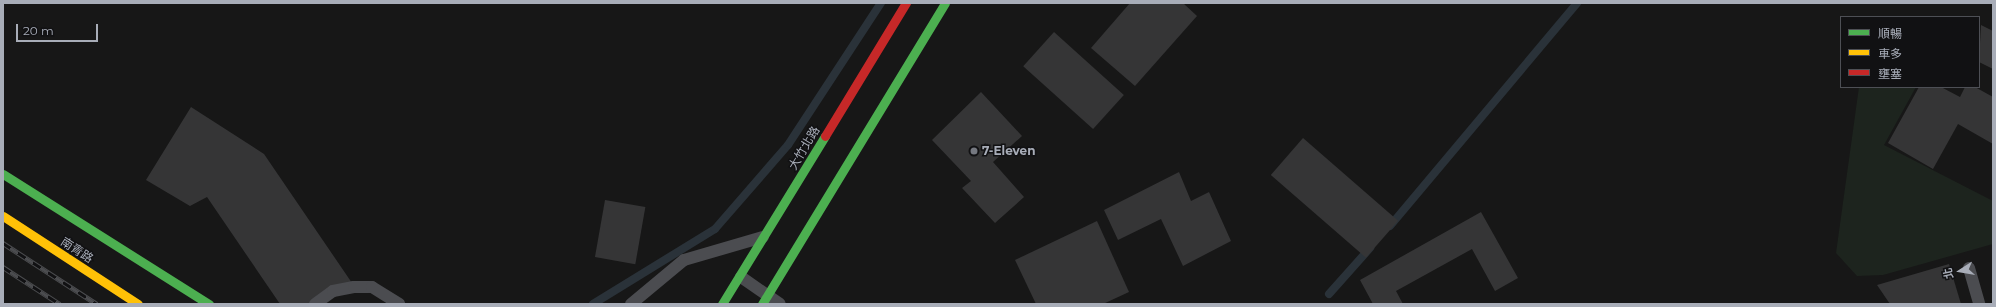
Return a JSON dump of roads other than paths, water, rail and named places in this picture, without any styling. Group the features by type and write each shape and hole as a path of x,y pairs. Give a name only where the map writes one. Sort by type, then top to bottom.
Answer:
{"street":[{"name":"大竹北路","path":"722,304 740,277 906,3"},
{"path":"766,299 945,3"},
{"path":"3,174 209,304"},
{"name":"南青路","path":"3,216 138,304"}],"lane":[{"path":"632,304 684,260 763,237"},
{"path":"1969,268 1979,304"},
{"path":"740,277 766,299 780,304"},
{"path":"315,304 333,291 354,287 372,287 399,304"}],"waterway":[{"path":"593,304 715,229 788,145 881,3"},
{"path":"1390,226 1577,3"},
{"path":"1329,294 1370,248"}],"railway":[{"path":"3,243 97,304"},
{"path":"3,267 60,304"}],"place":[{"name":"7-Eleven","path":"974,151"}]}
